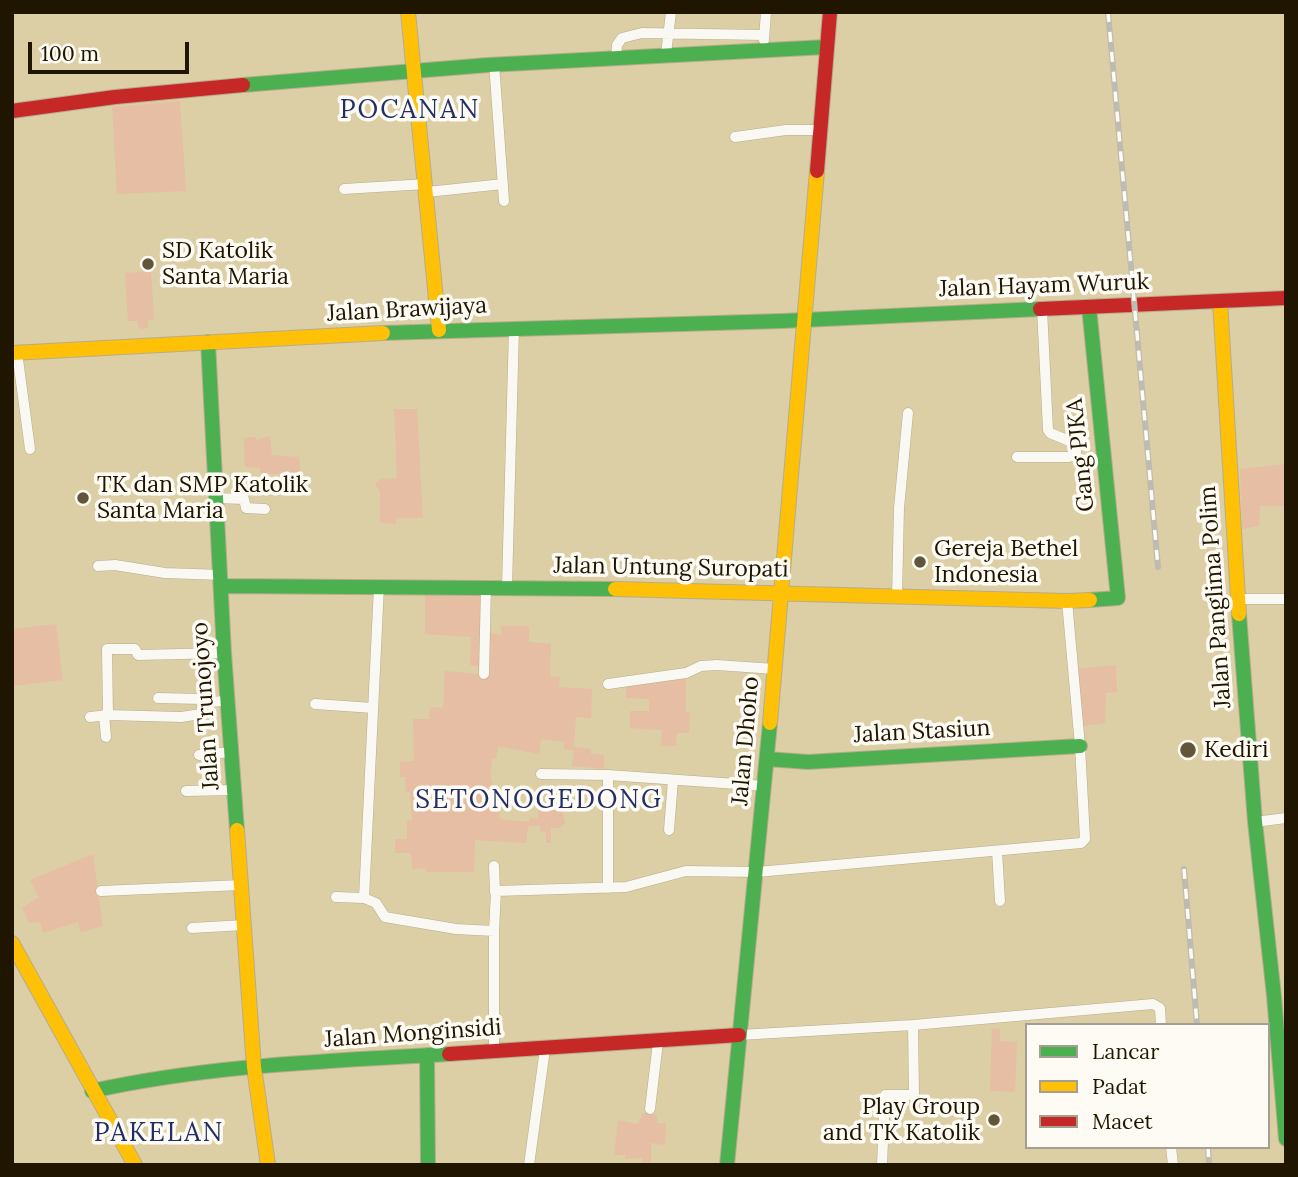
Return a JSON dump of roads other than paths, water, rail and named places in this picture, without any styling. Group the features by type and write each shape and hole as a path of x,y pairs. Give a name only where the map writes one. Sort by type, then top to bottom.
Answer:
{"street":[{"path":"408,12 439,330"},
{"path":"666,54 671,12"},
{"path":"764,43 766,12"},
{"name":"Jalan Dhoho","path":"727,1165 765,786 830,12"},
{"path":"616,57 617,45 622,38 642,33 826,47"},
{"path":"12,111 208,88 414,69 666,54 764,43"},
{"path":"494,63 504,201"},
{"path":"735,137 778,131 819,130"},
{"path":"344,188 503,184"},
{"name":"Jalan Hayam Wuruk","path":"803,320 1286,298"},
{"name":"Jalan Panglima Polim","path":"1220,301 1255,822 1280,996 1286,1139"},
{"name":"Gang PJKA","path":"1089,307 1118,598"},
{"path":"1017,457 1069,457 1076,452 1072,442 1048,430 1042,309"},
{"name":"Jalan Brawijaya","path":"15,352 439,330 803,320"},
{"path":"507,587 514,328"},
{"name":"Jalan Trunojoyo","path":"208,342 231,752 254,1067 268,1165"},
{"path":"15,352 30,449"},
{"path":"897,596 899,508 908,413"},
{"path":"216,498 244,499 246,509 265,509"},
{"path":"98,566 115,565 222,580"},
{"name":"Jalan Untung Suropati","path":"222,580 1067,601 1118,598"},
{"path":"364,898 379,586"},
{"path":"484,674 485,587"},
{"path":"1238,599 1286,599"},
{"path":"495,892 608,888 645,883 686,871 757,872 1078,845 1083,842 1080,746 1067,601"},
{"path":"106,737 108,644 135,649 138,655 224,653"},
{"path":"608,684 686,673 701,666 775,669"},
{"path":"158,698 228,701"},
{"path":"90,717 201,715 203,701"},
{"path":"315,704 373,708"},
{"name":"Jalan Stasiun","path":"767,759 808,762 1080,746"},
{"path":"199,755 231,752"},
{"path":"541,774 608,775 765,786"},
{"path":"608,775 608,888"},
{"path":"669,830 673,780"},
{"path":"186,792 234,790"},
{"path":"1255,822 1286,818"},
{"path":"997,851 1000,901"},
{"path":"494,866 494,1051"},
{"path":"101,891 241,885"},
{"path":"336,897 364,898 376,903 385,917 456,929 494,931"},
{"path":"192,928 244,925"},
{"path":"12,943 135,1165"},
{"path":"739,1035 913,1025 1153,1004 1160,1008 1161,1023"},
{"path":"882,1165 885,1095 914,1095 913,1025"},
{"name":"Jalan Monginsidi","path":"92,1091 147,1078 254,1067 739,1035"},
{"path":"650,1109 659,1042"},
{"path":"529,1165 545,1049"},
{"path":"427,1055 428,1165"}],"railway":[{"path":"1108,12 1158,567"},
{"path":"1184,869 1197,1023"},
{"path":"1208,1149 1209,1165"}],"place":[{"name":"SD Katolik Santa Maria","path":"148,264"},
{"name":"TK dan SMP Katolik Santa Maria","path":"83,498"},
{"name":"Gereja Bethel Indonesia","path":"920,562"},
{"name":"Kediri","path":"1188,750"},
{"name":"Play Group and TK Katolik","path":"994,1120"}],"district":[{"name":"POCANAN","path":"410,111"},
{"name":"SETONOGEDONG","path":"539,801"},
{"name":"PAKELAN","path":"159,1134"}]}
